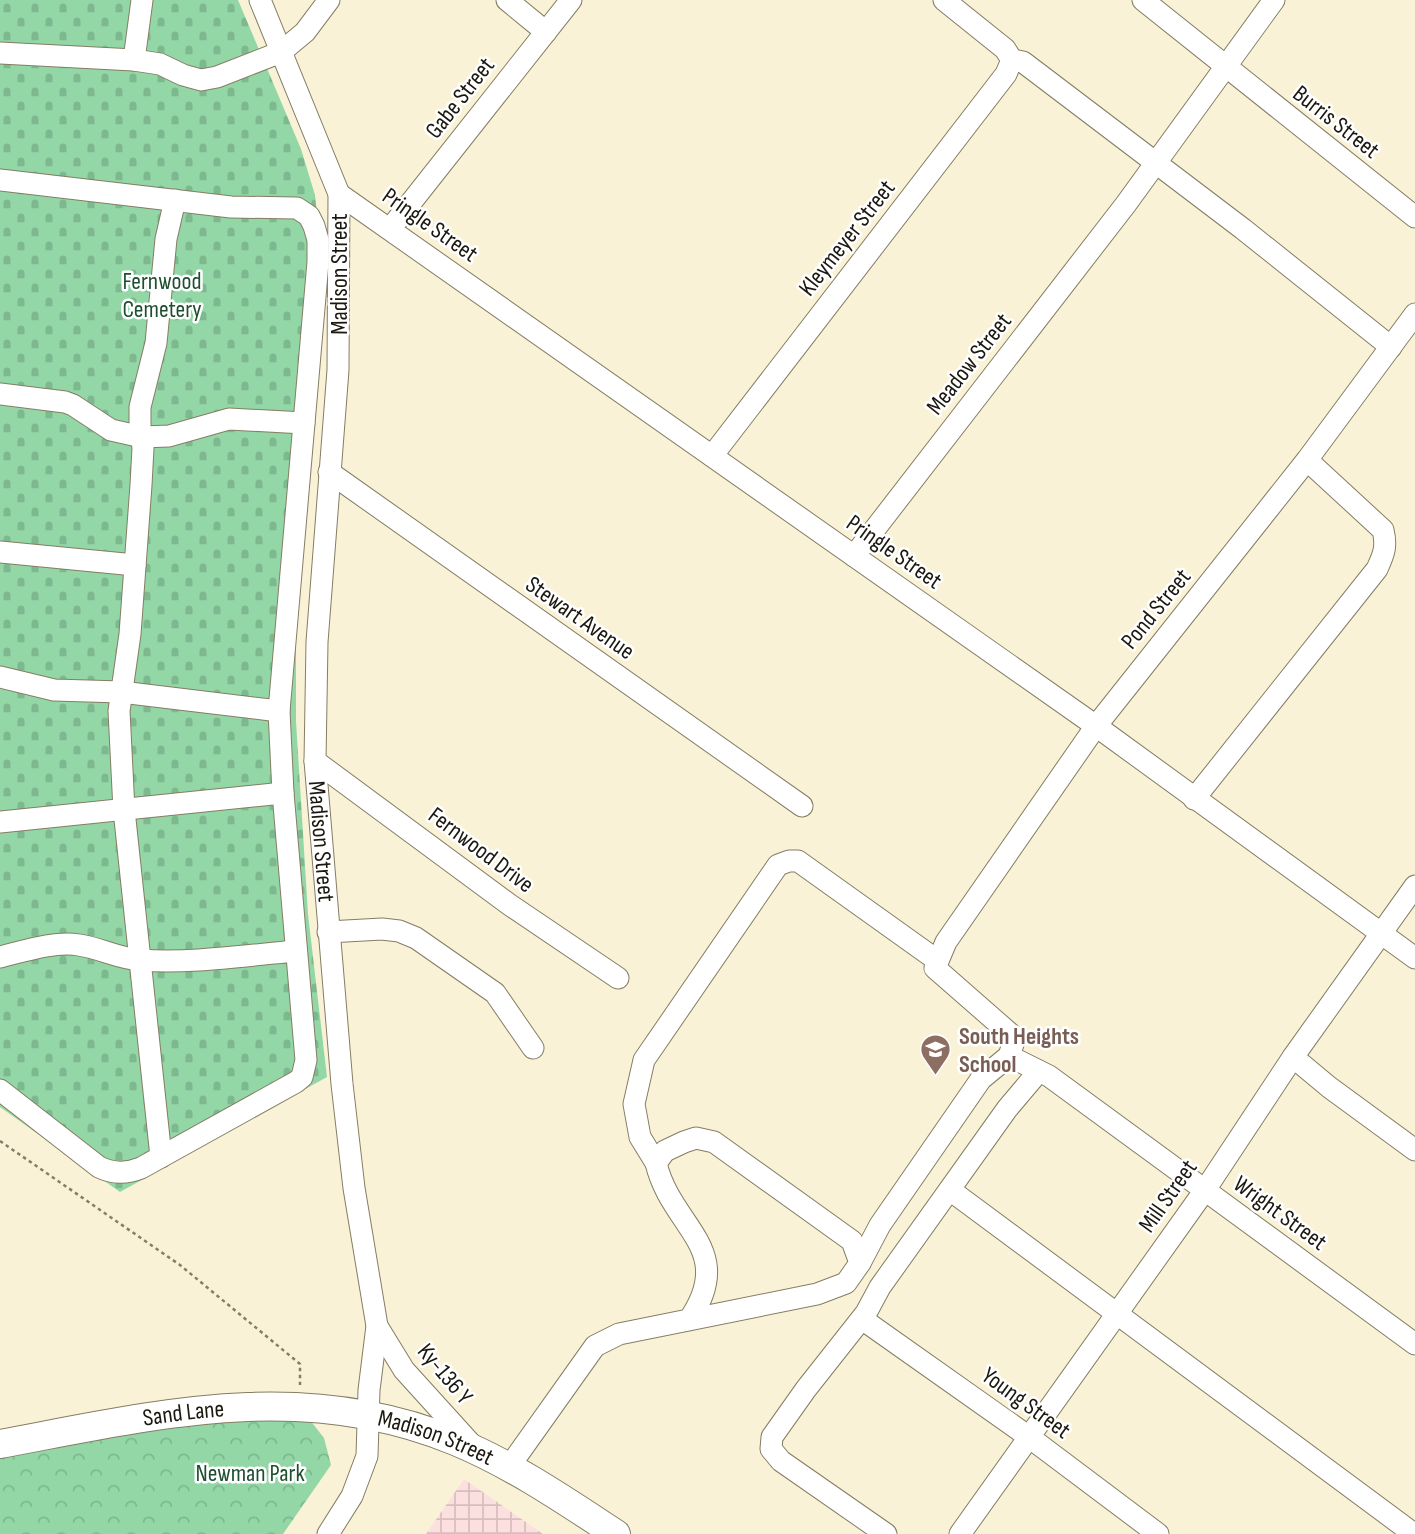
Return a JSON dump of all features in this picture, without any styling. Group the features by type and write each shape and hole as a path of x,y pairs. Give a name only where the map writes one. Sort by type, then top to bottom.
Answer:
{"main road":[{"name":"Sand Lane","path":"0,1444 190,1411 240,1406 299,1406 368,1415"},
{"name":"Madison Street","path":"368,1415 426,1431 478,1452 509,1467 616,1534"}],"street":[{"path":"134,60 142,0"},
{"name":"Madison Street","path":"260,0 339,194 338,370 317,642 315,761 342,1084 354,1188 377,1326 368,1415"},
{"path":"0,53 134,60 160,64 201,80 217,77 281,52 305,32 329,0"},
{"path":"507,0 546,32"},
{"name":"Gabe Street","path":"390,229 571,0"},
{"path":"944,0 1008,55 1023,62 1159,159 1391,347"},
{"name":"Burris Street","path":"1143,0 1415,217"},
{"path":"1159,159 1274,0"},
{"name":"Kleymeyer Street","path":"712,456 997,87 1008,55"},
{"name":"Meadow Street","path":"854,556 1159,159"},
{"path":"0,180 231,207 288,206 309,216 318,240 279,711 283,793 306,1060 302,1077 132,1171 108,1171 0,1090"},
{"name":"Pringle Street","path":"339,194 1096,726 1415,958"},
{"path":"161,1157 124,810 119,730 121,692 130,634 143,448 140,407 156,343 166,239 176,200"},
{"name":"Pond Street","path":"942,952 1096,726 1307,460 1415,314"},
{"path":"0,394 65,402 74,405 111,430 142,437 155,438 181,433 229,419 304,424"},
{"path":"1194,799 1377,569 1384,554 1387,544 1383,530 1307,460"},
{"name":"Stewart Avenue","path":"329,472 802,806"},
{"path":"0,552 135,565"},
{"path":"0,677 54,690 121,692 279,711"},
{"name":"Fernwood Drive","path":"315,761 510,905 618,978"},
{"path":"0,822 283,793"},
{"path":"509,1467 595,1346 619,1334 689,1320 817,1294 846,1283 880,1225 981,1079 1009,1056 1015,1038 935,968 942,952 797,861 778,865 644,1060 634,1104 640,1137 656,1163 660,1182 700,1244 708,1270 706,1291 689,1320"},
{"name":"Mill Street","path":"960,1534 1205,1190 1293,1058 1415,886"},
{"path":"328,932 382,929 399,931 416,938 495,993 533,1048"},
{"path":"0,957 54,944 88,946 140,960 296,951"},
{"name":"Wright Street","path":"1009,1056 1049,1076 1415,1344"},
{"path":"1293,1058 1415,1150"},
{"path":"886,1534 781,1461 771,1449 772,1437 862,1319 880,1287 1007,1108 1039,1071"},
{"path":"656,1163 665,1151 684,1142 696,1138 714,1142 852,1241 860,1263"},
{"path":"950,1190 1414,1534"},
{"name":"Young Street","path":"862,1319 1029,1437 1158,1534"},
{"name":"Ky-136 Y","path":"377,1326 404,1370 478,1452"},
{"path":"328,1534 359,1481 367,1456 368,1415"}],"path":[{"path":"0,1142 180,1265 300,1364 299,1406"}],"shaded area":[{"path":"464,1479 543,1534 426,1534"}],"green space":[{"name":"Fernwood Cemetery","path":"0,0 238,0 301,149 315,195 325,291 296,630 296,721 308,914 327,1077 120,1192 0,1107"},
{"name":"Newman Park","path":"299,1406 324,1438 331,1465 283,1534 0,1534 0,1445"}],"place":[{"name":"South Heights School","path":"936,1077"}]}
